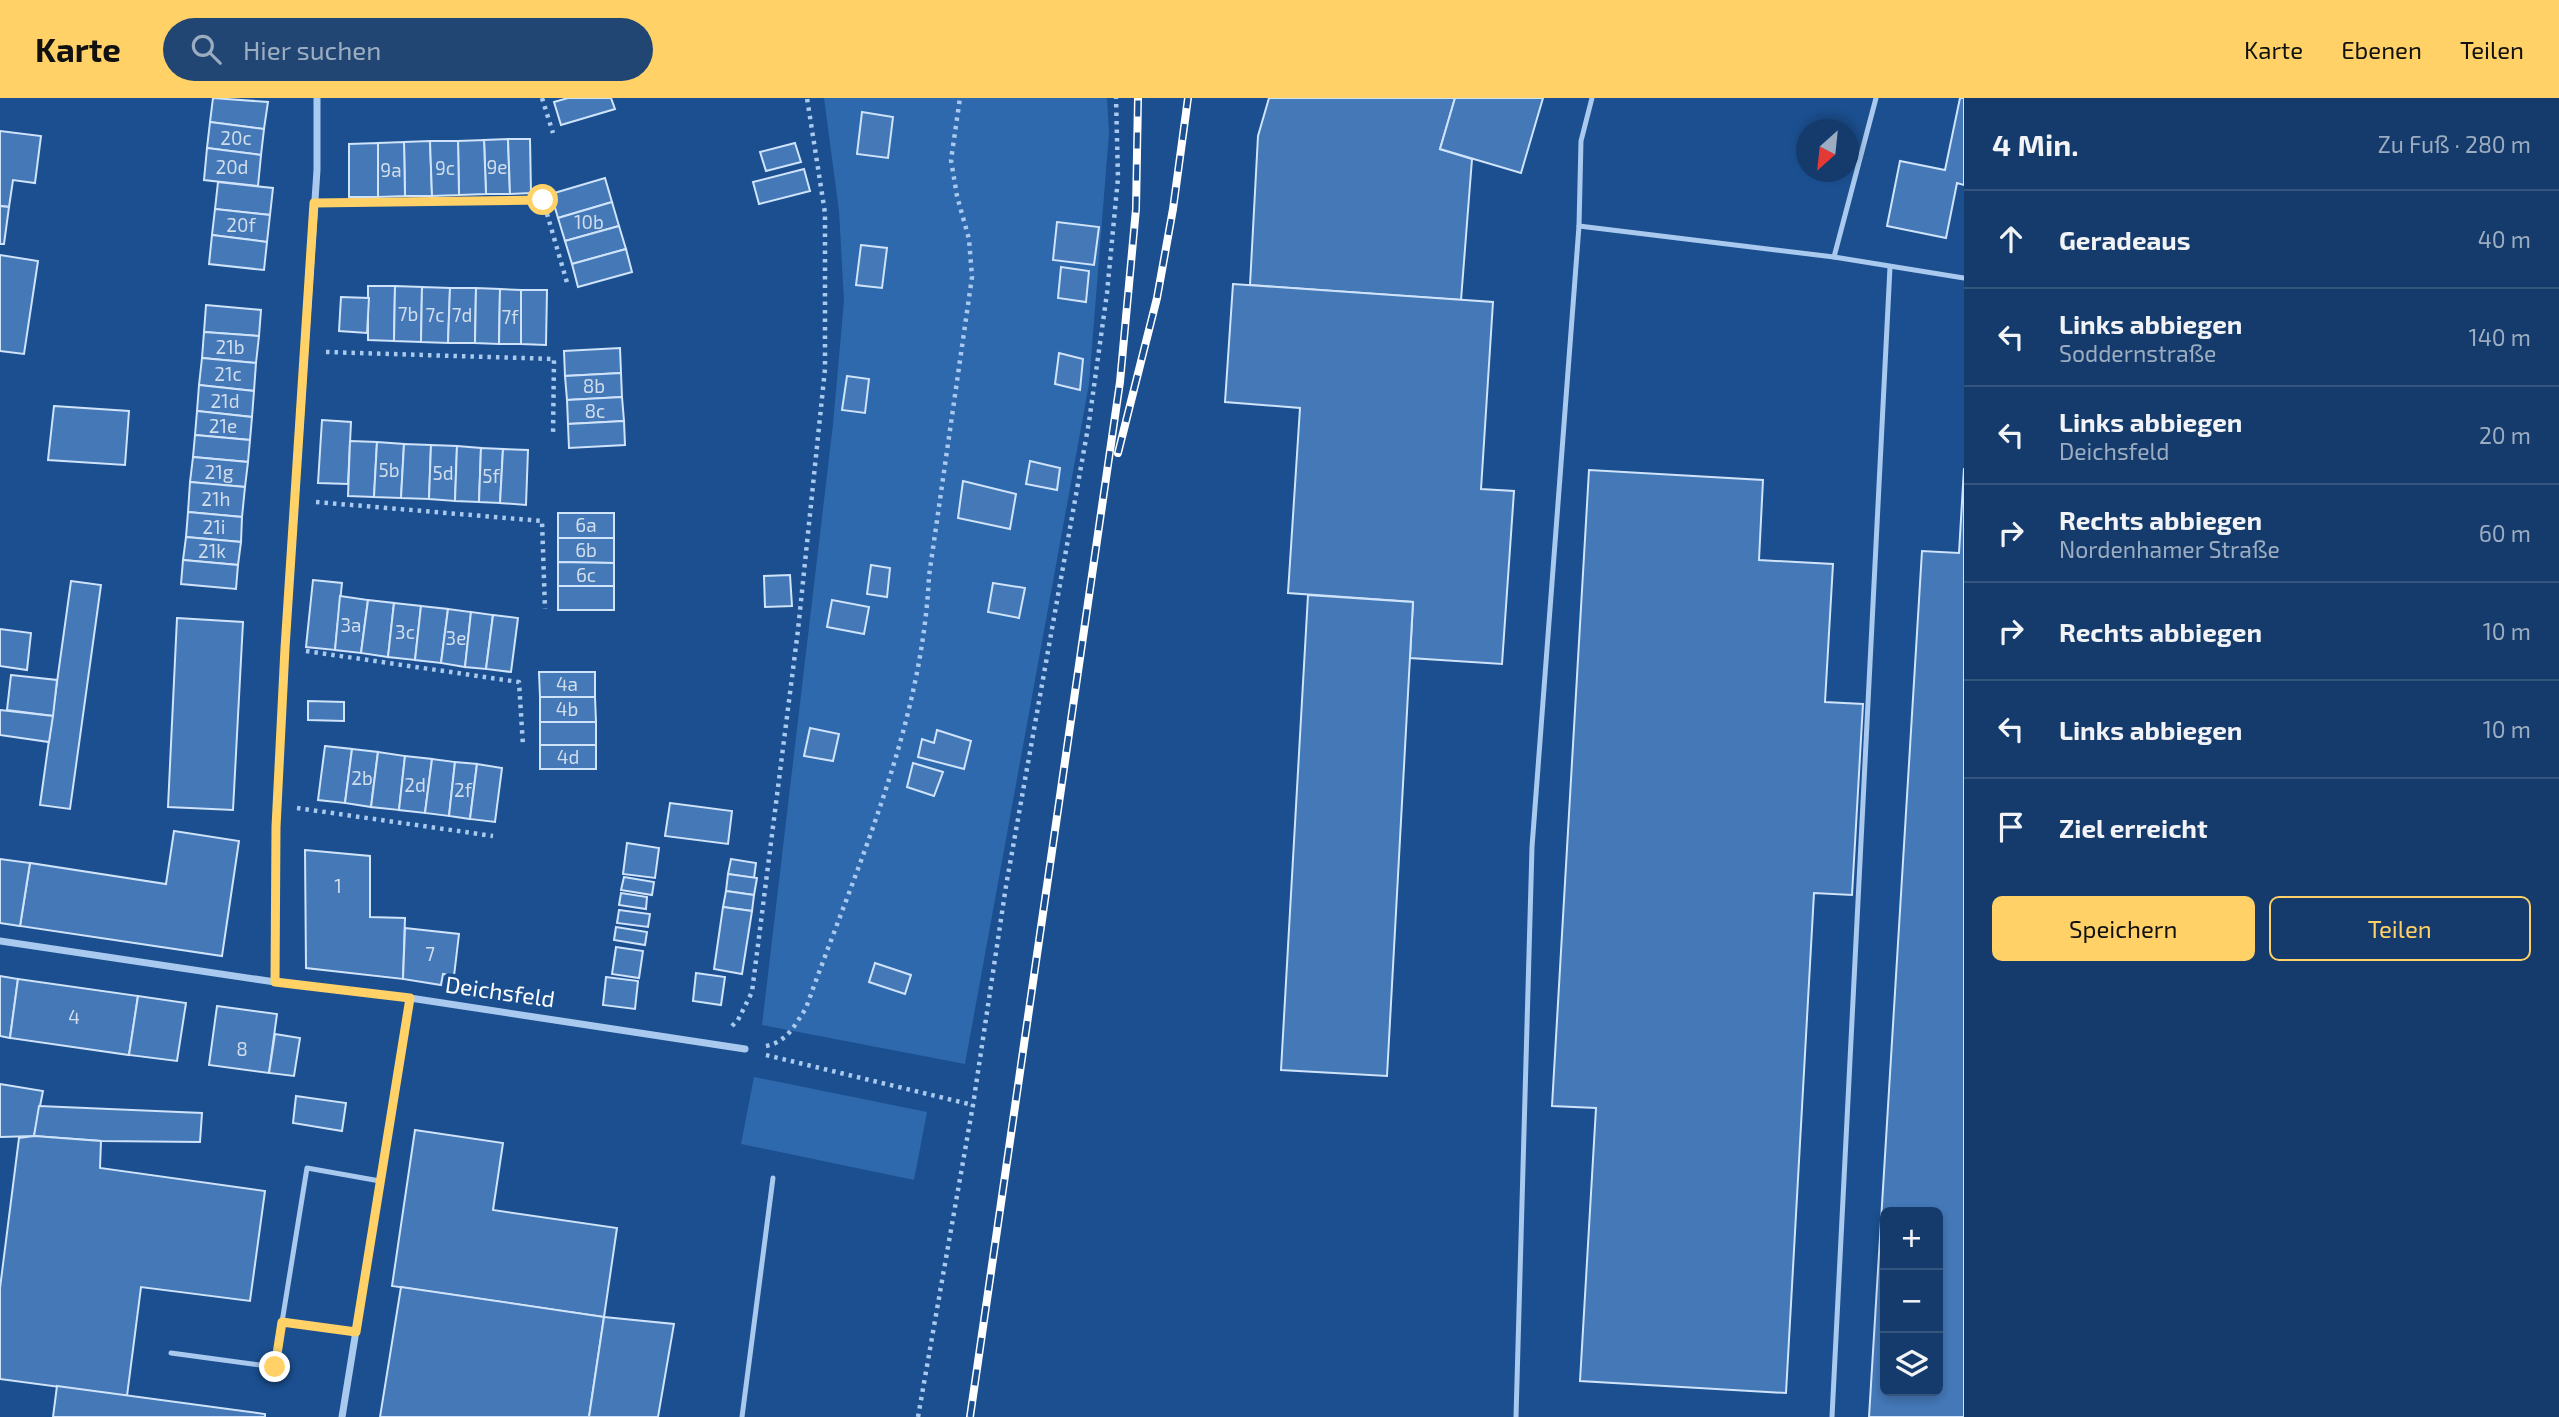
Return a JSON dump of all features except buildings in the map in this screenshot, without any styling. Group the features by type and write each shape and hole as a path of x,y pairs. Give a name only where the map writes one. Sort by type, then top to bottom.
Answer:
{"street":[{"path":"275,982 277,805 317,170 317,98"},
{"name":"Deichsfeld","path":"0,941 275,982 410,998 745,1049"},
{"path":"342,1417 410,998"}],"lane":[{"path":"1516,1417 1532,847 1579,226 1581,141 1592,98"},
{"path":"1834,257 1876,98"},
{"path":"1579,226 1834,257 1964,278"},
{"path":"1832,1417 1890,267"},
{"path":"171,1353 275,1367 307,1168 380,1181"},
{"path":"742,1417 773,1178"},
{"path":"282,1322 356,1332"}],"path":[{"path":"542,98 553,133"},
{"path":"713,1043 738,1020 752,992 799,630 825,369 825,213 807,98"},
{"path":"745,1049 777,1044 789,1035 806,1008 881,805 911,695 927,613 931,563 972,277 969,239 957,196 951,160 960,98"},
{"path":"918,1417 973,1105 1006,886 1089,422 1107,293 1118,178 1116,98"},
{"path":"314,203 543,200 568,286"},
{"path":"304,351 554,359 553,436"},
{"path":"296,500 542,521 545,609"},
{"path":"285,648 519,682 523,746"},
{"path":"277,805 494,836"},
{"path":"745,1049 973,1105"}],"shaded area":[{"path":"824,98 1107,98 1109,133 1089,384 965,1064 762,1025 833,424 844,301 839,211"},
{"path":"754,1077 927,1112 914,1180 741,1144"}],"railway":[{"path":"970,1417 1120,382 1136,209 1138,98"},
{"path":"1118,453 1157,298 1173,209 1188,98"}],"route":[{"path":"275,1367 282,1322 356,1332 410,998 275,982 276,827 314,203 543,200"}]}
